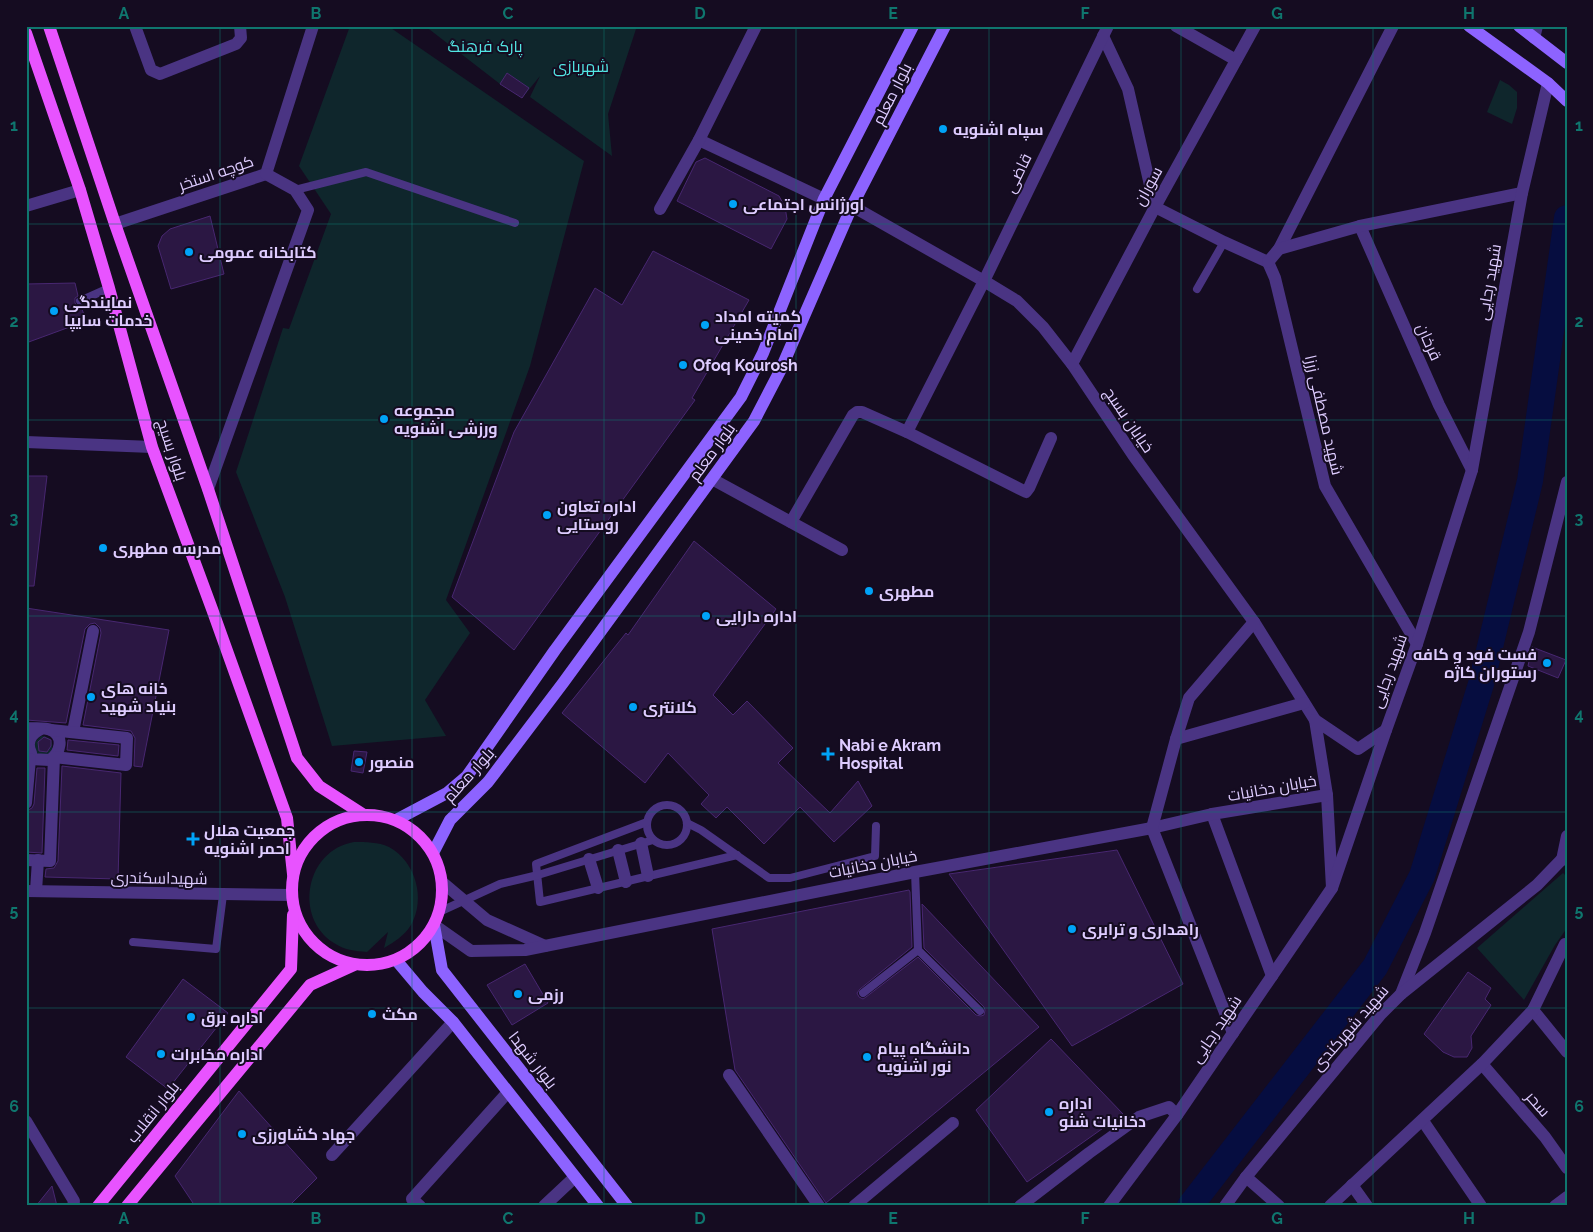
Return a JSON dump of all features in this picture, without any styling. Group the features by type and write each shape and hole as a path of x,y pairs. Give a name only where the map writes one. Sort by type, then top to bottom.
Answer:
{"main road":[{"name":"بلوار بسیج","path":"49,26 115,224 208,489 297,758 319,786 364,815"},
{"name":"بلوار معلم","path":"396,820 447,793 467,776 560,642 741,397 763,353 824,199 913,26"},
{"name":"بلوار معلم","path":"432,853 450,820 488,782 754,421 781,369 852,206 946,26"},
{"path":"1469,26 1548,84 1567,101"},
{"path":"1519,26 1536,32 1567,63"},
{"name":"بلوار بسیج","path":"26,33 80,190 152,447 287,818 293,874"},
{"path":"364,815 396,820 417,834 432,853 439,867 442,897 434,925 416,948 396,960 376,966 354,965 334,959 316,947 302,930 294,910 291,895 293,874 302,851 318,832 340,820 364,815"},
{"name":"بلوار انقلاب","path":"98,1206 291,969 294,910"},
{"name":"بلوار شهدا","path":"434,925 442,970 627,1206"},
{"path":"396,960 423,992 453,1022 598,1206"},
{"path":"127,1206 310,985 354,965"}],"street":[{"path":"135,26 151,70 160,74 236,44 241,38 240,26"},
{"name":"کوچه استخر","path":"115,224 266,174 313,26"},
{"path":"660,209 699,140 756,26"},
{"path":"1176,26 1236,60"},
{"name":"سوران","path":"1072,364 1155,207 1256,26"},
{"path":"1105,31 1128,89 1155,207 1268,262 1279,249 1393,26"},
{"name":"قاضی","path":"907,432 984,280 1105,31"},
{"name":"شهید رجایی","path":"1109,1206 1177,1115 1332,888 1417,644 1472,470 1522,194 1548,84"},
{"path":"699,140 824,199"},
{"path":"208,489 308,210 295,190 266,174"},
{"path":"26,206 80,190"},
{"path":"1279,249 1360,226 1522,194"},
{"name":"خیابان بسبچ","path":"852,206 984,280 1017,301 1043,327 1072,364 1132,455 1254,622 1315,720"},
{"name":"قرخان","path":"1360,226 1439,405 1472,470"},
{"name":"شهید مصطفی زرزا","path":"1268,262 1275,278 1324,486 1417,644"},
{"path":"792,522 853,415 857,412 862,412 907,432 1026,492 1051,438"},
{"path":"26,442 152,447"},
{"path":"712,479 842,550"},
{"path":"1401,994 1425,933 1529,632 1567,482"},
{"path":"1233,1033 1152,828 1176,738 1189,698 1254,622"},
{"path":"73,732 93,631"},
{"path":"1176,738 1304,703"},
{"path":"1315,720 1358,750 1386,730"},
{"path":"1315,720 1327,795 1332,888"},
{"path":"26,728 127,738 126,765 54,757 44,760 28,759"},
{"path":"26,803 28,759 31,754 29,744 32,734 46,730 55,733 60,743 58,753 54,757 50,861 32,860 31,891"},
{"name":"خیابان دخانیات","path":"434,925 471,951 525,950 914,872 1152,828 1212,814 1327,795"},
{"path":"1212,814 1272,976"},
{"path":"1565,859 1567,836"},
{"path":"647,842 648,876"},
{"path":"618,850 626,882"},
{"path":"589,859 598,888"},
{"name":"شهید شهرکندی","path":"1225,1206 1246,1177 1381,1014 1401,994 1537,885 1565,859"},
{"path":"442,882 487,920 545,946"},
{"name":"شهیداسکندری","path":"31,891 291,895"},
{"path":"1330,1206 1482,1064 1533,1010 1566,944"},
{"path":"1533,1010 1567,1052"},
{"path":"332,1155 453,1022"},
{"name":"سحر","path":"1482,1064 1545,1137 1567,1168"},
{"path":"729,1075 819,1206"},
{"path":"420,1206 412,1200 508,1092"},
{"path":"1020,1206 1089,1152 1139,1117 1169,1107 1177,1115"},
{"path":"26,1121 74,1201 73,1206"},
{"path":"1422,1121 1481,1206"},
{"path":"854,1206 953,1123"},
{"path":"544,1206 575,1177"},
{"path":"1246,1177 1279,1206"},
{"path":"1352,1185 1368,1206"},
{"path":"1555,1206 1567,1197"}],"lane":[{"path":"295,190 366,172 515,223"},
{"path":"1197,289 1224,242"},
{"path":"80,301 109,288"},
{"path":"439,912 500,884 538,875 647,842 666,845 673,844 684,836 687,823 682,811 670,805 657,806 648,816 649,835 647,842"},
{"path":"647,822 536,864 540,902 737,856"},
{"path":"687,823 701,830 769,878 790,878 875,856 876,826"},
{"path":"914,872 918,950 980,1011"},
{"path":"133,942 216,949 223,895"},
{"path":"863,993 918,950"}],"green space":[{"name":"مجموعه ورزشی اشنویه","path":"350,26 388,26 584,161 530,366 446,600 470,633 425,700 446,736 332,746 285,597 236,472 283,328 289,329 331,214 299,166"},
{"name":"شهربازی","path":"425,26 637,26 608,114 612,156 530,97 540,76 522,98 500,84"},
{"path":"1500,80 1517,92 1517,108 1512,124 1487,112"},
{"path":"41,736 48,737 52,741 50,754 37,754 34,743"},
{"path":"354,842 381,844 398,854 412,871 418,893 415,915 408,929 384,948 388,932 367,952 346,949 334,943 321,932 313,917 310,902 311,886 316,871 325,858 338,848"},
{"path":"1563,873 1567,877 1567,928 1555,945 1524,1000 1477,948"}],"building":[{"path":"507,73 529,88 522,98 500,84"},
{"name":"اورژانس اجتماعی","path":"705,158 779,196 785,207 787,219 771,249 677,201 696,162"},
{"name":"کتابخانه عمومی","path":"210,216 224,274 171,289 158,246 162,236 170,229"},
{"name":"اداره تعاون روستایی","path":"653,251 749,300 692,398 695,400 514,650 452,597 514,432 595,288 622,305"},
{"name":"نمایندگی خدمات سایپا","path":"75,283 78,296 75,298 75,303 77,306 81,306 86,321 26,343 26,284"},
{"path":"26,476 47,476 34,586 26,586"},
{"path":"694,541 776,609 713,695 733,715 747,701 793,748 778,763 830,813 858,781 872,806 834,842 800,807 764,844 727,807 716,818 701,804 709,795 668,753 645,783 562,713 626,633 628,635"},
{"path":"26,608 169,630 142,767 134,766 135,738 131,731 83,725 101,633 100,628 95,623 90,624 85,629 66,723 26,720"},
{"name":"فست فود و کافه رستوران کاژه","path":"1532,647 1566,660 1558,678 1528,666"},
{"path":"44,737 51,740 51,746 47,752 39,751 38,742"},
{"path":"68,740 119,745 118,756 67,750"},
{"name":"منصور","path":"354,751 367,752 363,773 351,771"},
{"path":"62,766 121,773 118,879 45,877 46,869 54,868 58,861"},
{"path":"37,768 45,768 42,853 26,852 26,811 32,808 34,804"},
{"name":"راهداری و ترابری","path":"1117,850 1183,984 1072,1046 949,874"},
{"name":"دانشگاه پیام نور اشنویه","path":"909,890 912,947 860,989 857,993 859,997 863,999 866,997 918,957 976,1015 984,1015 984,1007 924,948 922,904 1039,1027 826,1203 735,1070 712,929"},
{"name":"رزمی","path":"525,964 548,1003 512,1025 487,985"},
{"path":"1468,972 1491,988 1485,999 1491,1005 1471,1036 1472,1048 1467,1057 1454,1057 1443,1052 1424,1034"},
{"path":"183,979 228,1013 168,1089 126,1057"},
{"name":"اداره دخانیات شنو","path":"1051,1039 1123,1114 1027,1182 976,1110"},
{"name":"جهاد کشاورزی","path":"239,1091 317,1178 289,1206 195,1206 175,1176"},
{"path":"52,1186 57,1206 36,1206"}],"waterway":[{"path":"1190,1206 1375,967 1422,876 1481,684 1530,481 1567,218"}],"place":[{"name":"سپاه اشنویه","path":"943,129"},
{"name":"اورژانس اجتماعی","path":"733,204"},
{"name":"کتابخانه عمومی","path":"189,252"},
{"name":"نمایندگی خدمات سایپا","path":"54,311"},
{"name":"کمیته امداد امام خمینی","path":"705,325"},
{"name":"Ofoq Kourosh","path":"683,365"},
{"name":"مجموعه ورزشی اشنویه","path":"384,419"},
{"name":"اداره تعاون روستایی","path":"547,515"},
{"name":"مدرسه مطهری","path":"103,548"},
{"name":"مطهری","path":"869,591"},
{"name":"اداره دارایی","path":"706,616"},
{"name":"فست فود و کافه رستوران کاژه","path":"1547,663"},
{"name":"خانه های بنیاد شهید","path":"91,697"},
{"name":"کلانتری","path":"633,707"},
{"name":"Nabi e Akram Hospital","path":"828,754"},
{"name":"منصور","path":"359,762"},
{"name":"جمعیت هلال احمر اشنویه","path":"193,839"},
{"name":"راهداری و ترابری","path":"1072,929"},
{"name":"رزمی","path":"518,994"},
{"name":"مکث","path":"372,1014"},
{"name":"اداره برق","path":"191,1017"},
{"name":"اداره مخابرات","path":"161,1054"},
{"name":"دانشگاه پیام نور اشنویه","path":"867,1057"},
{"name":"اداره دخانیات شنو","path":"1049,1112"},
{"name":"جهاد کشاورزی","path":"242,1134"}],"park label":[{"name":"پارک فرهنگ","path":"485,46"}]}
